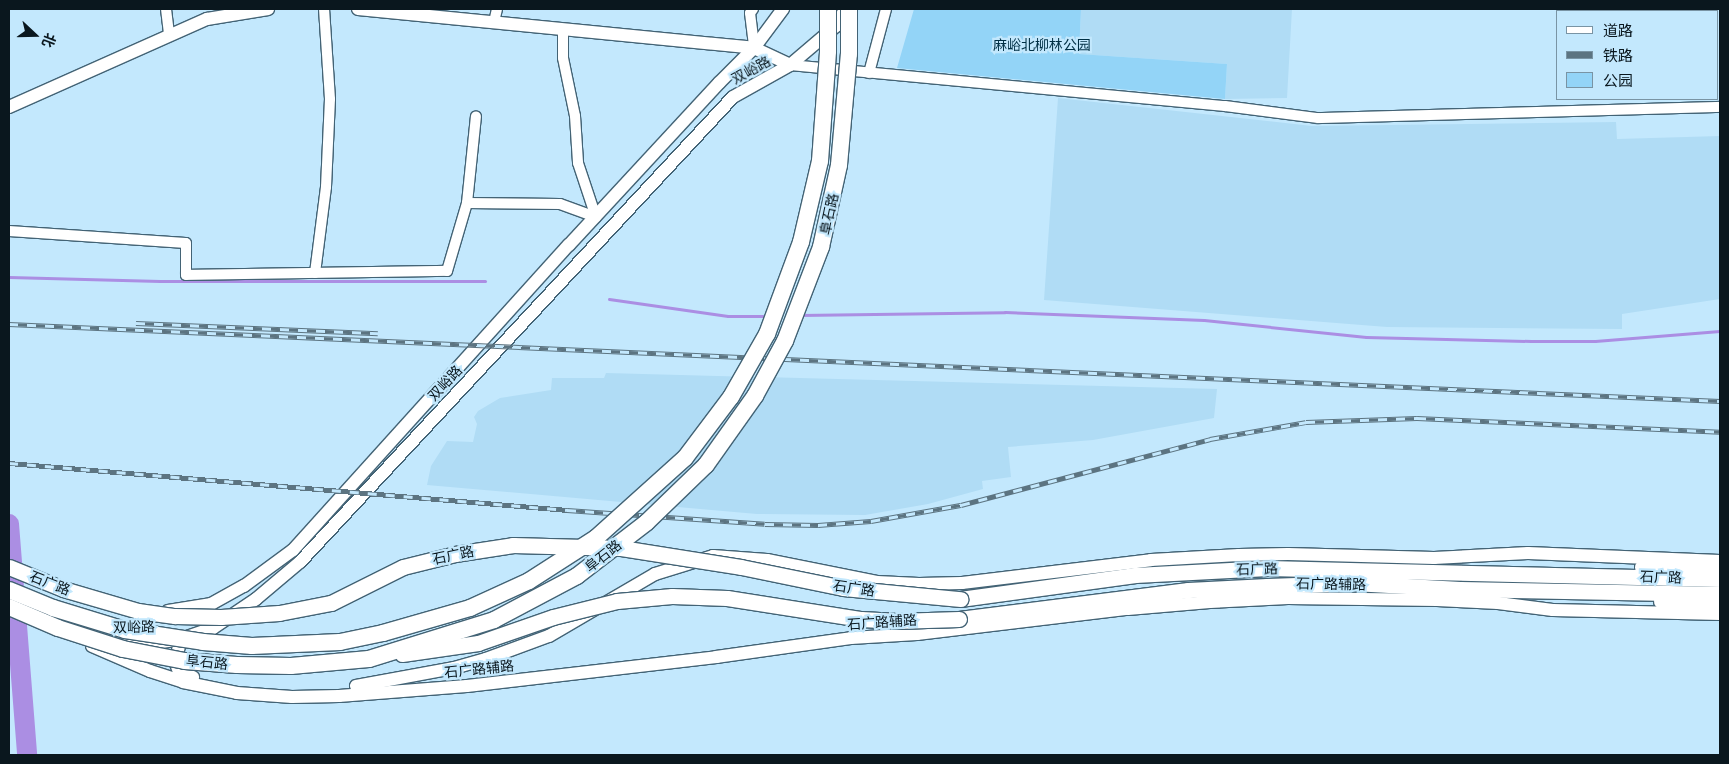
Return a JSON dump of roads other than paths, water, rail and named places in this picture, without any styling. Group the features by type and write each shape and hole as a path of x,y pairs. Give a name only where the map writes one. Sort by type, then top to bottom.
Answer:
{"highway":[{"name":"阜石路","path":"9,590 53,608 125,630 203,642 252,646 340,642 392,631 470,608 529,581 596,538 685,458 731,397 767,334 801,242 820,161 828,51 828,9"},
{"name":"阜石路","path":"9,607 58,628 123,649 185,661 237,665 291,666 369,659 494,620 577,576 647,522 706,465 755,396 785,341 821,247 839,165 849,54 849,9"}],"main road":[{"name":"石广路","path":"9,567 63,589 138,612 175,616 221,617 279,613 331,603 402,567 454,554 513,544 621,548 742,567 843,588 960,599 1135,575 1268,568 1720,579"},
{"path":"1476,572 1574,565 1720,567"},
{"name":"石广路","path":"369,659 478,643 553,617 617,601 672,596 727,598 861,619 898,622 959,619 1188,590 1353,583 1460,588 1577,589 1720,594"},
{"path":"1577,589 1651,600 1720,606"}],"street":[{"path":"166,9 169,35"},
{"path":"9,107 207,18 268,9"},
{"path":"315,273 326,187 330,99 324,9"},
{"path":"358,9 754,48 790,65 1225,106 1318,118 1720,107"},
{"path":"494,22 496,9"},
{"path":"753,9 750,13 754,48"},
{"name":"双峪路","path":"9,572 36,584 109,606 148,611 178,610 211,604 244,586 293,550 719,83 754,48 784,9"},
{"name":"双峪路","path":"9,612 58,631 112,644 147,644 181,639 213,628 226,621 300,562 733,97 790,65 836,26 845,9"},
{"path":"869,73 886,9"},
{"path":"563,29 563,58 575,116 578,163 596,217"},
{"path":"9,231 186,243 186,275 447,271 467,203 476,116"},
{"path":"467,203 560,204 596,217"},
{"name":"石广路辅路","path":"181,639 175,661 179,672 190,677 232,686 273,691 371,685 486,659 549,636 654,574 713,556 767,560 878,582 919,584 962,583 1151,560 1239,555 1288,554 1434,558 1528,553 1720,561"},
{"name":"石广路辅路","path":"58,631 150,671 183,682 237,693 292,697 339,696 489,683 716,657 851,638 917,634 1128,609 1210,602 1288,598 1437,600 1498,603 1553,610 1720,614"},
{"path":"486,659 484,673 489,683"}],"waterway":[{"path":"9,277 160,281 485,281"},
{"path":"609,299 728,316 769,316"},
{"path":"800,315 1005,312 1204,320 1366,337 1531,341 1595,341 1720,331"},
{"path":"9,524 27,755"}],"railway":[{"path":"136,323 378,333"},
{"path":"9,324 1720,401"},
{"path":"9,463 567,510 765,524 818,525 871,521 961,505 1210,439 1306,422 1417,418 1720,432"}],"park label":[{"name":"麻峪北柳林公园","path":"1042,45"}]}
